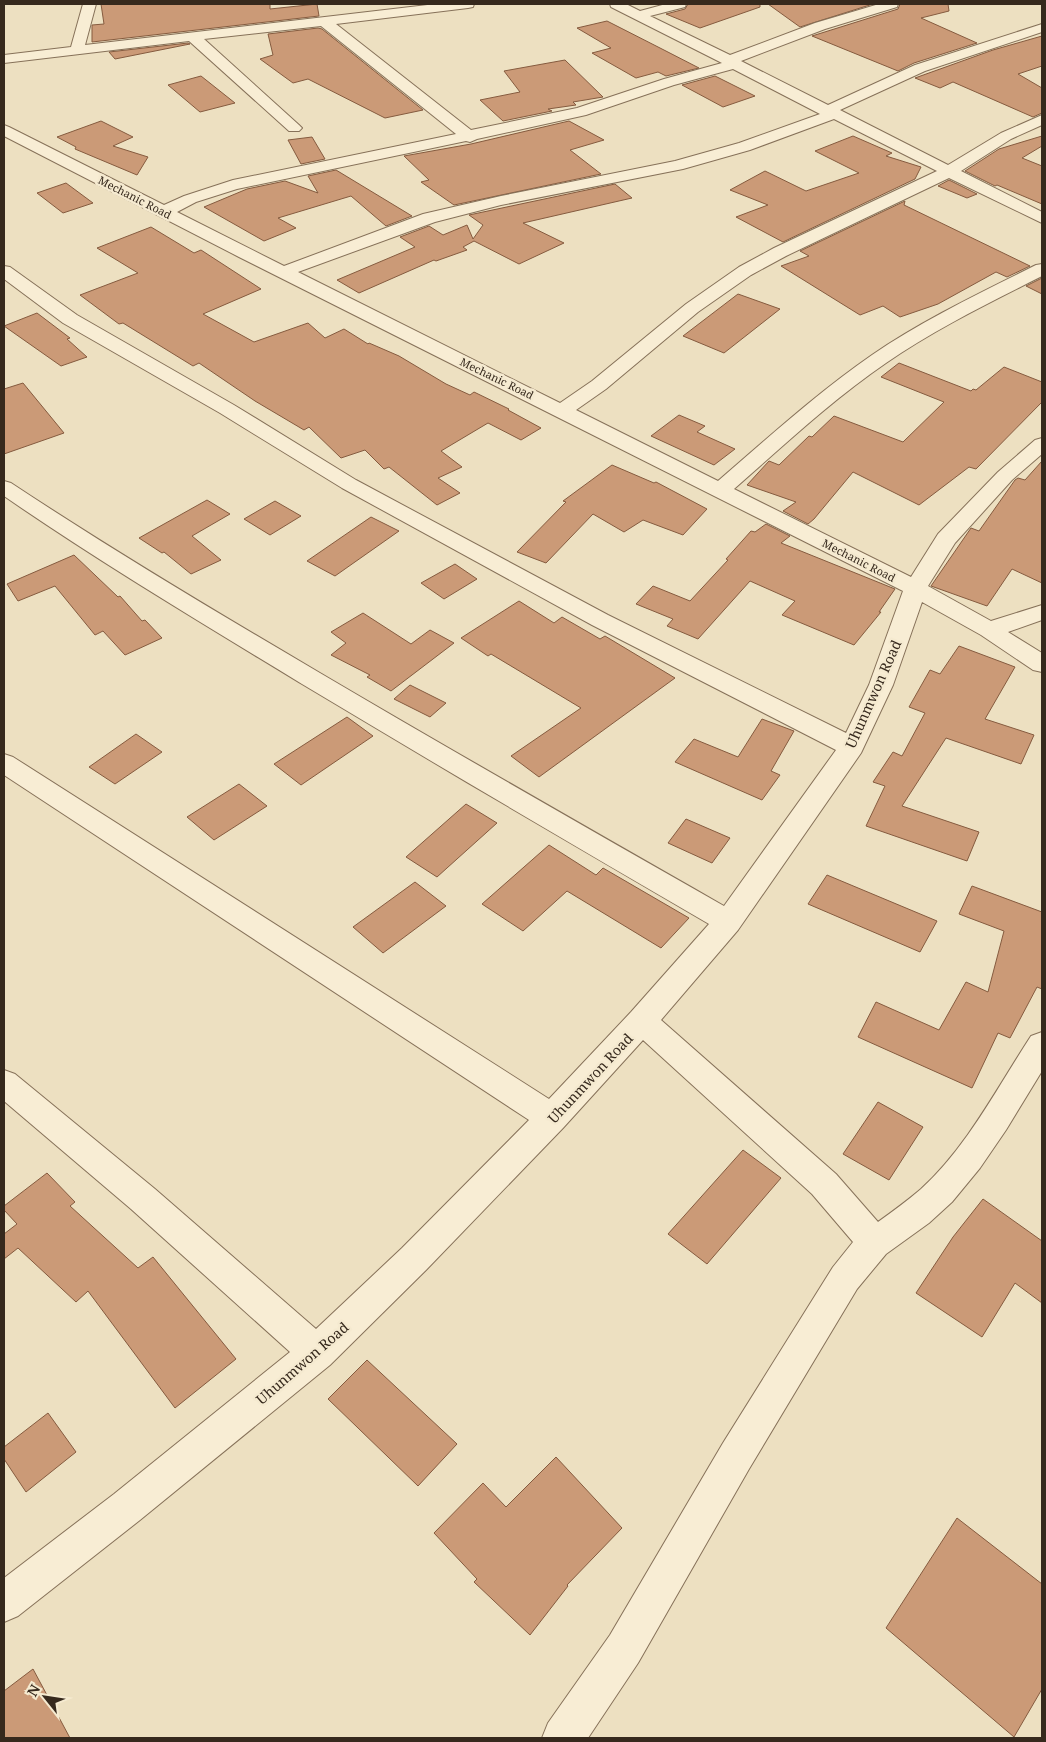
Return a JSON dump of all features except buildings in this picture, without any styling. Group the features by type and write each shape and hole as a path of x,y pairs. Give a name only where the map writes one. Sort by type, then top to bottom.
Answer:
{"street":[{"path":"77,50 89,4"},
{"path":"346,19 347,4"},
{"path":"4,58 468,4"},
{"path":"616,4 1042,218"},
{"path":"639,15 680,4"},
{"path":"164,212 190,199 232,185 581,112 731,62 820,26 892,4"},
{"path":"325,22 470,136"},
{"path":"283,272 366,240 448,213 508,199 680,165 731,152 830,113 920,68 1042,28"},
{"path":"193,37 294,128"},
{"path":"562,411 599,385 692,308 745,271 780,252 948,172 1006,136 1042,119"},
{"name":"Mechanic Road","path":"4,130 283,272 915,588 989,630 1042,664"},
{"path":"720,490 839,388 880,359 958,312 1042,270"},
{"path":"4,271 70,319 226,409 349,484 600,620 852,746"},
{"name":"Uhunmwon Road","path":"4,1602 127,1507 317,1353 414,1259 552,1118 642,1021 728,922 852,746 881,684 915,588 946,539 1005,476 1042,444"},
{"path":"4,488 242,638 459,767 728,922"},
{"path":"989,630 1042,612"},
{"path":"4,763 552,1118"},
{"path":"642,1021 824,1184 851,1213 874,1243"},
{"path":"563,1738 624,1649 736,1456 845,1278 874,1243 915,1214 940,1193 968,1158 1042,1045"},
{"path":"4,1083 143,1199 317,1353"}]}
